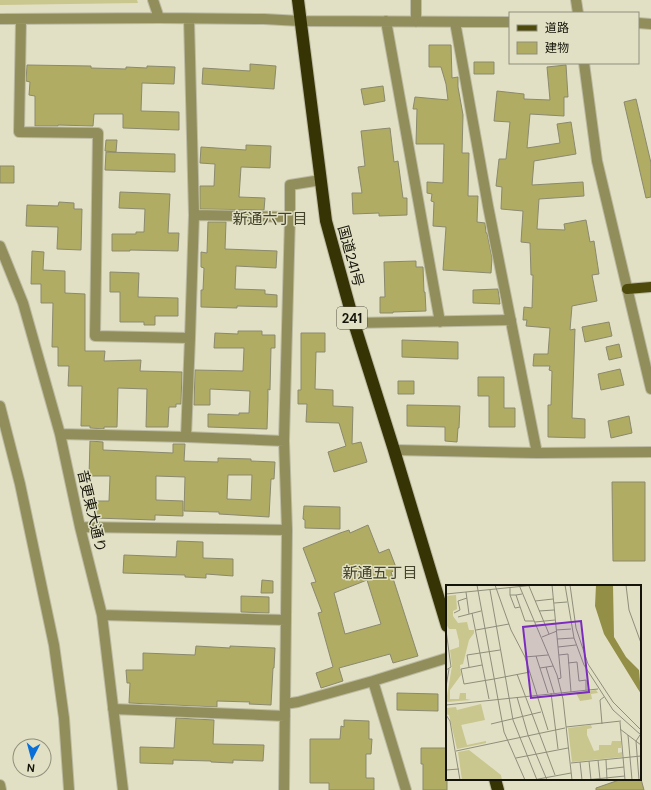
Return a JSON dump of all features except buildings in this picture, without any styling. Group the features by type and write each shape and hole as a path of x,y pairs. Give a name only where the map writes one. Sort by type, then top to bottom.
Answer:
{"highway":[{"name":"国道241号","path":"298,0 326,221 354,323 446,623"},
{"path":"494,780 498,790"}],"main road":[{"path":"627,289 651,287"}],"street":[{"path":"153,0 159,18"},
{"path":"416,0 416,22"},
{"path":"576,0 578,12"},
{"path":"0,19 159,18 264,19 300,21 509,22"},
{"path":"21,19 19,132 98,133 96,336 190,338"},
{"path":"186,437 194,215 189,19"},
{"path":"386,21 440,322"},
{"path":"455,22 488,206 537,453"},
{"path":"639,23 651,24"},
{"path":"584,64 597,161 651,389"},
{"path":"284,790 287,530 284,441 290,185 321,180"},
{"path":"194,215 290,217"},
{"name":"音更東大通り","path":"0,246 23,303 60,434 80,527 102,614 123,790"},
{"path":"354,323 511,320"},
{"path":"0,406 20,484 54,644 64,718 69,790"},
{"path":"60,434 284,441"},
{"path":"394,450 537,453 651,452"},
{"path":"80,527 287,530"},
{"path":"102,614 286,620"},
{"path":"285,704 298,702 372,681 446,658"},
{"path":"372,681 406,790"},
{"path":"113,709 285,716"},
{"path":"0,785 1,790"}],"shaded area":[{"path":"0,0 137,0 138,3 0,5"}],"district":[{"name":"新通六丁目","path":"270,219"},
{"name":"新通五丁目","path":"380,573"}]}
